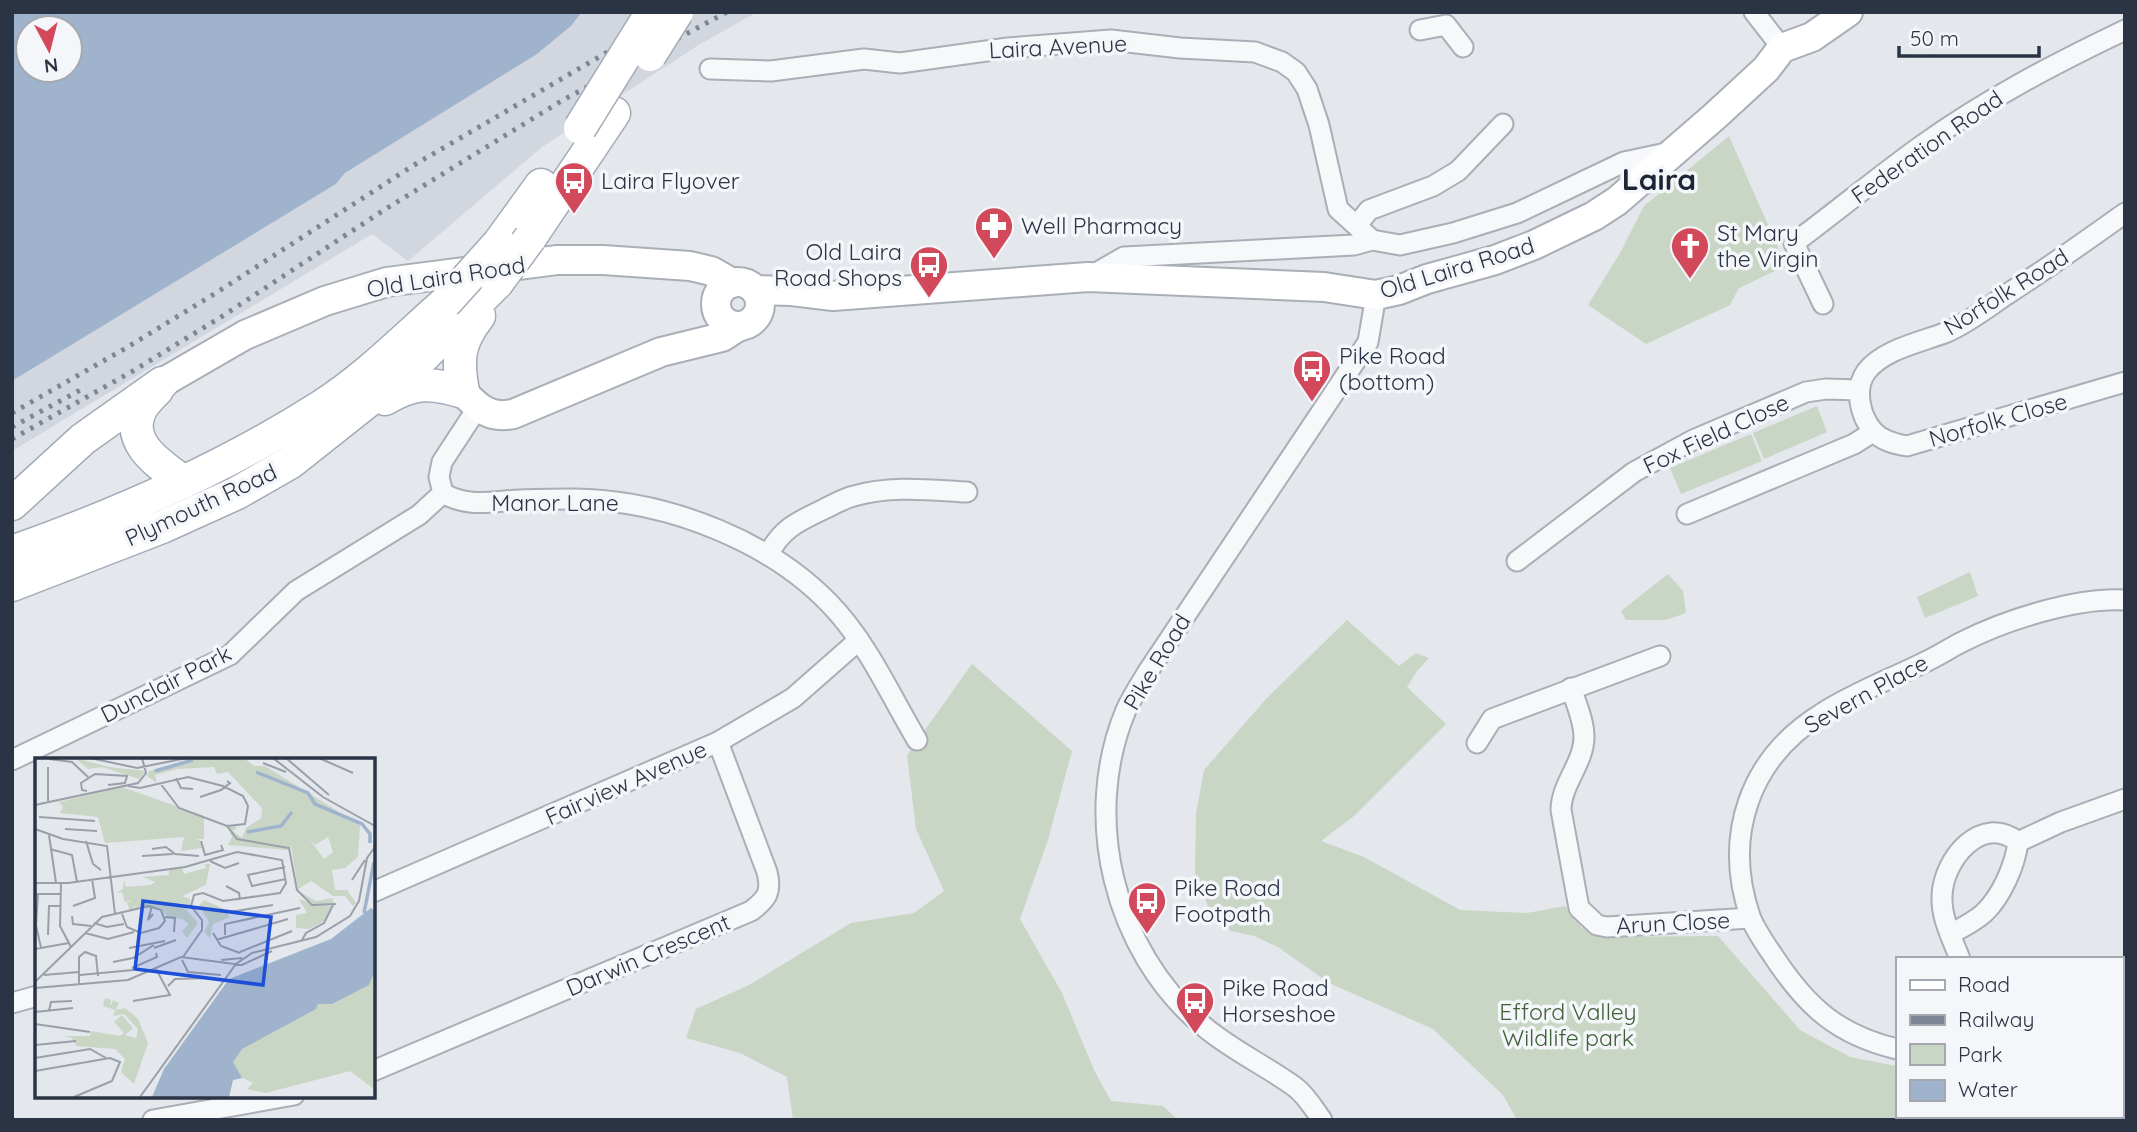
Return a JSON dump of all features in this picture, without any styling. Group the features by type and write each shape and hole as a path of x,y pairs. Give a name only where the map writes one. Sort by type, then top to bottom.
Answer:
{"main road":[{"name":"Plymouth Road","path":"12,552 94,523 251,449 324,405 370,369 444,303 499,243 580,128 652,12"},
{"path":"471,400 459,371 459,352 467,331 487,305 495,285 530,239 614,113 677,12"},
{"name":"Old Laira Road","path":"736,306 792,291 833,296 1088,277 1324,287 1376,295 1495,260 1571,228 1617,201 1766,69 1782,48 1812,37 1848,12"},
{"name":"Old Laira Road","path":"162,383 245,335 325,301 387,282 557,260 668,263 711,271 736,306"},
{"name":"Plymouth Road","path":"12,585 162,527 237,493 291,462 421,359 495,285"},
{"name":"Old Laira Road","path":"471,400 497,416 522,412 661,352 722,337 736,306"},
{"path":"162,383 143,407 136,423 139,443 162,466 184,482"},
{"path":"12,504 83,439 162,383"},
{"path":"341,425 389,396 414,385 440,385 471,400"}],"street":[{"path":"1754,12 1782,48"},
{"path":"1420,30 1449,19 1463,47"},
{"name":"Federation Road","path":"1823,304 1794,243 1922,145 1992,100 2064,59 2125,30"},
{"name":"Laira Avenue","path":"710,69 771,71 864,59 900,63 1008,48 1111,40 1180,48 1255,52 1282,62 1296,72 1307,89 1320,125 1338,209 1372,240"},
{"path":"1357,225 1369,211 1433,186 1458,171 1503,124"},
{"name":"Old Laira Road","path":"1088,277 1124,257 1354,245 1372,240 1400,245 1453,233 1517,213 1624,162 1672,152"},
{"name":"Norfolk Road","path":"1859,390 1865,374 1875,362 1951,330 2064,257 2125,213"},
{"name":"Pike Road","path":"1322,1120 1297,1089 1227,1045 1200,1024 1165,987 1150,965 1136,942 1121,904 1110,864 1108,782 1114,749 1126,710 1147,673 1368,342 1376,295"},
{"name":"Norfolk Close","path":"1873,432 1889,443 1907,446 2125,382"},
{"name":"Fox Field Close","path":"1517,561 1634,472 1693,440 1807,392 1826,389 1859,390"},
{"path":"1687,514 1854,444 1873,432 1863,414 1859,390"},
{"path":"443,493 439,477 442,462 471,400"},
{"path":"768,555 777,538 796,522 852,496 880,490 967,492"},
{"name":"Manor Lane","path":"443,493 455,500 479,503 548,499 624,502 674,513 768,555 838,612 859,640 917,740"},
{"name":"Dunclair Park","path":"12,760 230,655 296,591 419,515 443,493"},
{"name":"Severn Place","path":"1896,1049 1871,1043 1823,1017 1783,970 1750,918 1739,854 1747,801 1769,759 1794,734 1821,713 1964,641 2000,626 2044,611 2103,599 2125,600"},
{"name":"Fairview Avenue","path":"374,892 718,742 793,698 859,640"},
{"path":"1477,743 1492,719 1660,656"},
{"name":"Arun Close","path":"1571,688 1584,736 1582,749 1561,799 1561,810 1579,908 1597,925 1607,927 1750,918"},
{"name":"Darwin Crescent","path":"374,1071 751,911 765,900 771,887 767,872 718,742"},
{"path":"1950,934 1985,912 2011,868 2018,842 2061,822 2125,799"},
{"path":"1959,957 1943,915 1942,893 1955,859 1968,844 1984,832 1998,832 2018,842"},
{"path":"12,1003 35,997"},
{"path":"153,1120 283,1097"}],"shaded area":[{"path":"582,12 757,12 697,46 542,147 408,261 372,234 12,451 12,381 336,184 345,173 537,54 571,26"}],"green space":[{"path":"1729,136 1786,266 1739,288 1730,305 1646,344 1588,305 1620,253 1644,206"},
{"path":"1817,406 1827,432 1764,459 1753,433"},
{"path":"1751,434 1762,461 1681,494 1670,468"},
{"path":"1970,572 1978,596 1925,618 1917,597"},
{"path":"1668,574 1683,591 1686,613 1666,620 1626,620 1621,611"},
{"name":"Efford Valley Wildlife park","path":"1347,620 1399,666 1416,653 1429,658 1407,687 1446,724 1354,816 1321,841 1364,857 1460,910 1527,913 1565,906 1582,928 1604,937 1718,936 1800,1030 1850,1057 1896,1066 1896,1118 2123,1118 2125,1051 2125,1120 1517,1120 1503,1095 1433,1029 1329,983 1278,947 1254,936 1231,931 1212,917 1195,873 1196,814 1204,770 1266,699"},
{"path":"972,664 1072,751 1048,840 1020,919 1062,993 1094,1070 1111,1101 1163,1106 1178,1120 793,1120 787,1077 740,1053 686,1038 696,1009 749,985 851,923 914,913 944,891 916,829 907,755"}],"water":[{"path":"12,12 582,12 571,26 537,54 345,173 336,184 12,381"}],"railway":[{"path":"12,413 219,291 414,165 676,12"},
{"path":"12,439 133,371 221,317 384,210 563,100 727,12"},
{"path":"12,427 86,387"}],"place":[{"name":"Laira Flyover","path":"574,215"},
{"name":"Well Pharmacy","path":"994,260"},
{"name":"St Mary the Virgin","path":"1690,280"},
{"name":"Old Laira Road Shops","path":"929,299"},
{"name":"Pike Road (bottom)","path":"1312,403"},
{"name":"Pike Road Footpath","path":"1147,935"},
{"name":"Pike Road Horseshoe","path":"1195,1035"}],"district":[{"name":"Laira","path":"1659,180"}]}
